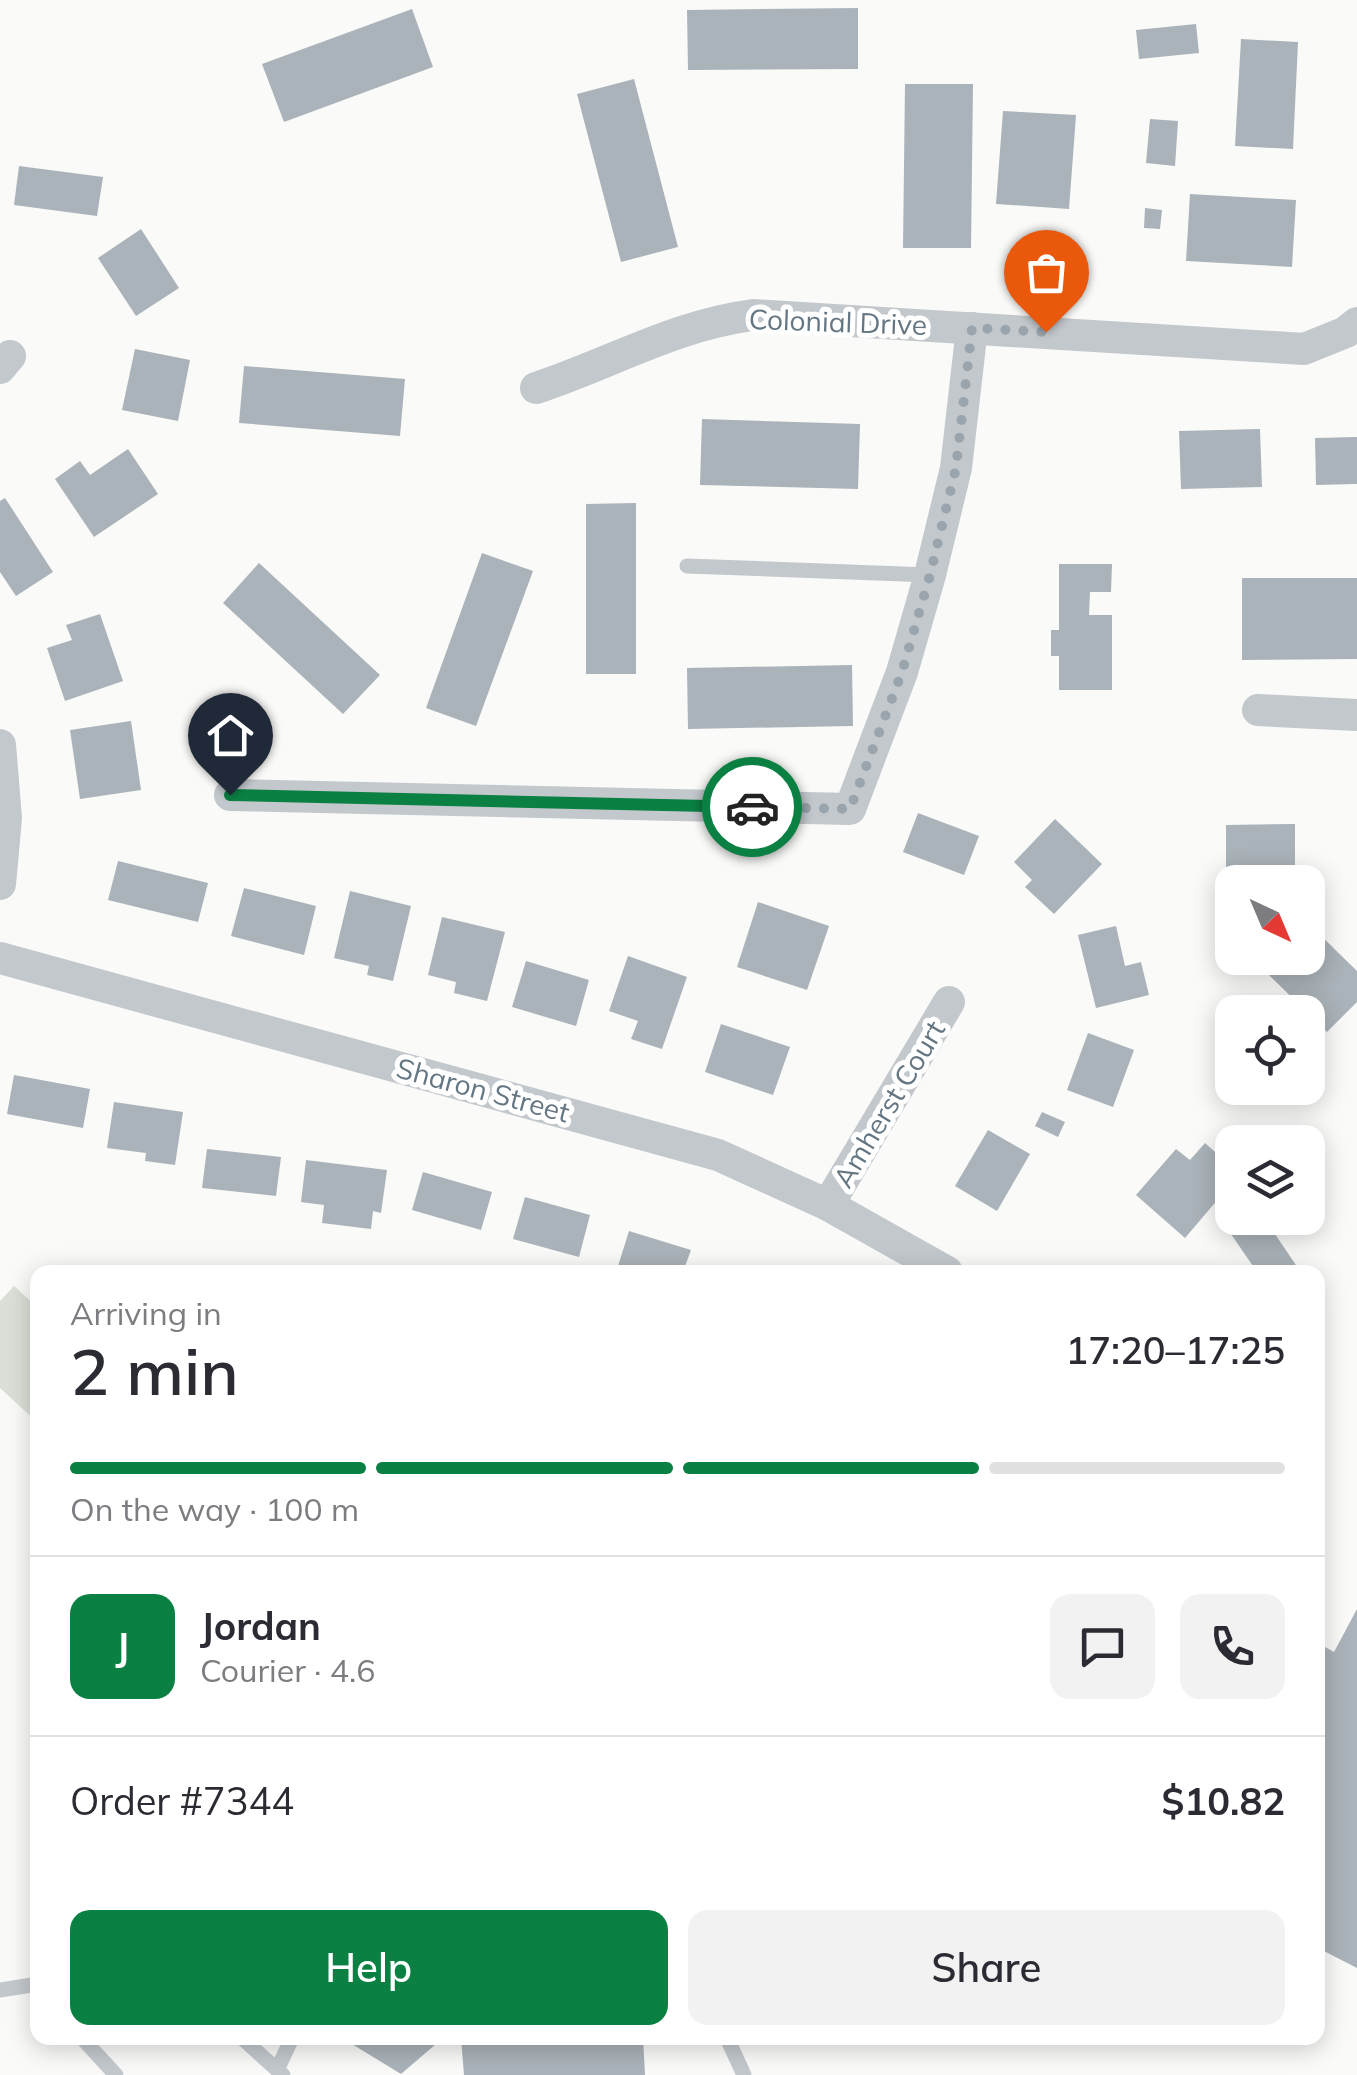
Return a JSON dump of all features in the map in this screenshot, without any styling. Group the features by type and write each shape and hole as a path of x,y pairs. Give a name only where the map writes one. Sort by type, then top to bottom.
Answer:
{"street":[{"name":"Colonial Drive","path":"536,388 646,343 731,318 768,316 1304,349 1346,332 1357,323"},
{"path":"230,795 850,809 902,672 930,575 956,468 972,328"},
{"path":"1258,710 1357,714"},
{"path":"0,745 6,818 0,884"},
{"name":"Sharon Street","path":"0,958 718,1155 828,1205 935,1265"},
{"name":"Amherst Court","path":"828,1205 949,1002"}],"lane":[{"path":"687,566 930,575"},
{"path":"0,1990 30,1985"},
{"path":"88,2045 116,2075"},
{"path":"250,2045 280,2072 290,2045"},
{"path":"730,2045 744,2075"}],"shaded area":[{"path":"14,1286 30,1301 30,1416 0,1388 0,1301"}],"building":[{"path":"858,8 858,69 688,70 687,10"},
{"path":"412,9 433,67 284,122 262,64"},
{"path":"1196,24 1199,53 1139,59 1136,30"},
{"path":"1241,39 1298,42 1293,149 1235,146"},
{"path":"634,79 678,247 621,262 577,94"},
{"path":"905,84 973,84 971,248 903,248"},
{"path":"1003,111 1076,115 1069,209 996,204"},
{"path":"1150,119 1178,121 1175,166 1146,163"},
{"path":"19,166 103,177 97,216 14,205"},
{"path":"1190,194 1296,200 1292,267 1186,261"},
{"path":"1145,208 1162,210 1160,229 1144,228"},
{"path":"141,229 179,288 136,316 98,258"},
{"path":"135,349 190,360 178,421 122,410"},
{"path":"244,366 405,379 400,436 239,423"},
{"path":"702,419 860,424 858,489 700,485"},
{"path":"1260,429 1262,487 1181,489 1179,431"},
{"path":"1357,437 1357,484 1316,485 1315,438"},
{"path":"128,449 158,494 94,537 55,479 80,461 90,475"},
{"path":"5,498 53,572 16,596 0,572 0,501"},
{"path":"636,503 636,674 586,674 586,504"},
{"path":"482,553 533,571 476,726 426,708"},
{"path":"259,563 380,675 343,714 223,603"},
{"path":"1059,564 1112,564 1111,592 1090,592 1089,615 1112,615 1112,690 1059,690 1059,656 1051,656 1051,630 1059,630"},
{"path":"1242,578 1357,578 1357,659 1242,660"},
{"path":"100,614 123,681 65,701 47,648 72,640 66,625"},
{"path":"852,665 853,726 688,729 687,668"},
{"path":"131,721 141,790 80,799 70,730"},
{"path":"918,813 979,836 964,875 903,852"},
{"path":"1055,819 1102,864 1054,914 1025,887 1032,880 1014,862"},
{"path":"1295,824 1295,865 1226,865 1226,825"},
{"path":"118,861 208,883 198,922 108,900"},
{"path":"244,888 316,906 304,955 231,936"},
{"path":"350,891 411,906 393,981 367,975 369,966 334,958"},
{"path":"758,902 829,926 807,990 737,967"},
{"path":"442,917 505,932 487,1001 454,993 456,982 428,975"},
{"path":"1116,926 1125,966 1141,962 1149,995 1096,1008 1078,935"},
{"path":"1325,940 1357,971 1357,1002 1327,1032 1325,995 1289,995 1269,975 1325,975"},
{"path":"628,956 687,977 662,1049 631,1039 638,1021 609,1011"},
{"path":"526,961 589,980 576,1026 512,1007"},
{"path":"721,1024 790,1047 773,1095 705,1072"},
{"path":"1088,1033 1134,1050 1113,1107 1067,1090"},
{"path":"14,1075 90,1089 83,1128 7,1114"},
{"path":"114,1102 183,1112 175,1165 145,1161 146,1153 107,1148"},
{"path":"1042,1112 1065,1122 1058,1137 1035,1126"},
{"path":"988,1130 1030,1154 997,1211 955,1186"},
{"path":"1205,1143 1215,1152 1215,1203 1185,1238 1136,1195 1176,1149 1190,1160"},
{"path":"207,1149 281,1157 276,1196 202,1188"},
{"path":"306,1160 387,1170 381,1213 373,1211 371,1229 322,1223 324,1205 301,1202"},
{"path":"423,1172 492,1192 481,1230 412,1210"},
{"path":"525,1197 590,1215 579,1257 513,1239"},
{"path":"629,1231 691,1250 686,1265 618,1265"},
{"path":"1232,1235 1276,1235 1296,1265 1252,1265"},
{"path":"1357,1609 1357,1968 1325,1952 1325,1647 1334,1652"},
{"path":"353,2045 435,2045 401,2074"},
{"path":"462,2045 643,2045 645,2075 464,2075"}],"way so far":[{"path":"752,807 850,809 902,672 930,575 956,468 972,328 1046,332"}],"route":[{"path":"230,795 752,807"}]}
